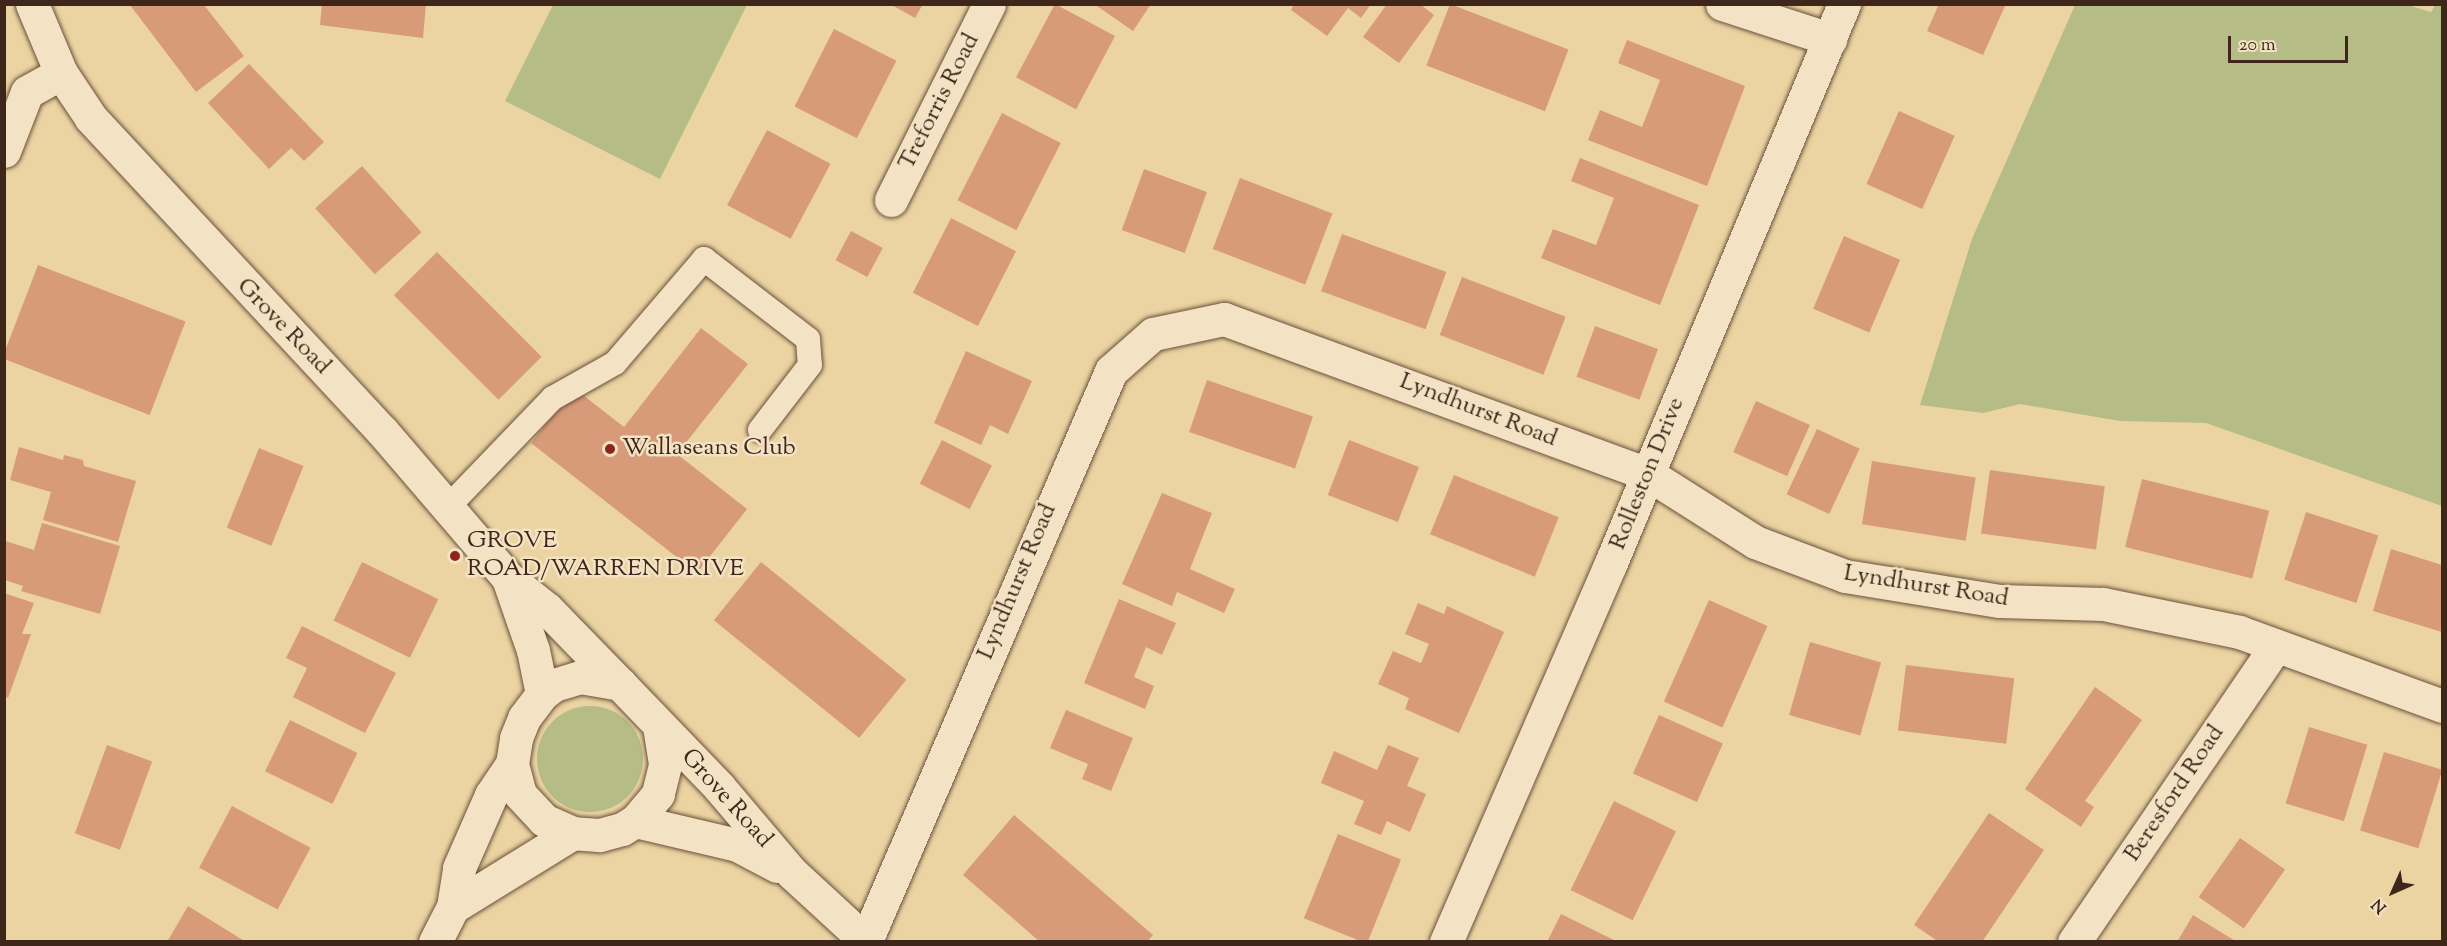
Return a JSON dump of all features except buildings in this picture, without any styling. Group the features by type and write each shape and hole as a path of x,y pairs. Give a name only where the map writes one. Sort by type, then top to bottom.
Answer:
{"street":[{"name":"Grove Road","path":"32,4 61,74 92,118 382,430 446,508 508,578 547,609 620,684"},
{"name":"Treforris Road","path":"891,200 990,4"},
{"path":"1722,4 1830,39"},
{"name":"Rolleston Drive","path":"1446,942 1648,474 1844,4"},
{"path":"4,151 27,92 61,74"},
{"name":"Lyndhurst Road","path":"866,941 1083,427 1111,371 1153,334 1224,319 1648,474 1755,542 1845,576 2000,601 2103,604 2238,632 2442,706"},
{"name":"Grove Road","path":"508,578 533,650 542,694"},
{"name":"Beresford Road","path":"2074,942 2276,646"},
{"path":"435,942 453,907 459,868 491,795 512,764 524,718 542,694 560,683 580,677 620,684 659,726 665,748 662,780 658,794 635,821 611,832 573,833 544,820 530,808 520,794 512,764"},
{"name":"Grove Road","path":"659,726 719,787 792,873 866,941"},
{"name":"Grove Road","path":"635,821 737,845 792,873"},
{"path":"453,907 573,833"}],"lane":[{"path":"446,508 553,398 615,363 704,259 808,339 810,365 760,430"}],"green space":[{"path":"553,5 747,5 660,179 505,101"},
{"path":"2075,5 2408,5 2431,12 2435,5 2442,5 2442,506 2206,423 2120,421 2020,404 1983,413 1920,405 1972,239"},
{"path":"590,706 610,710 628,721 639,739 643,759 639,779 628,797 610,808 590,812 570,808 552,797 541,779 537,759 541,739 552,721 570,710"}],"place":[{"name":"Wallaseans Club","path":"610,449"},
{"name":"GROVE ROAD/WARREN DRIVE","path":"455,556"}]}
